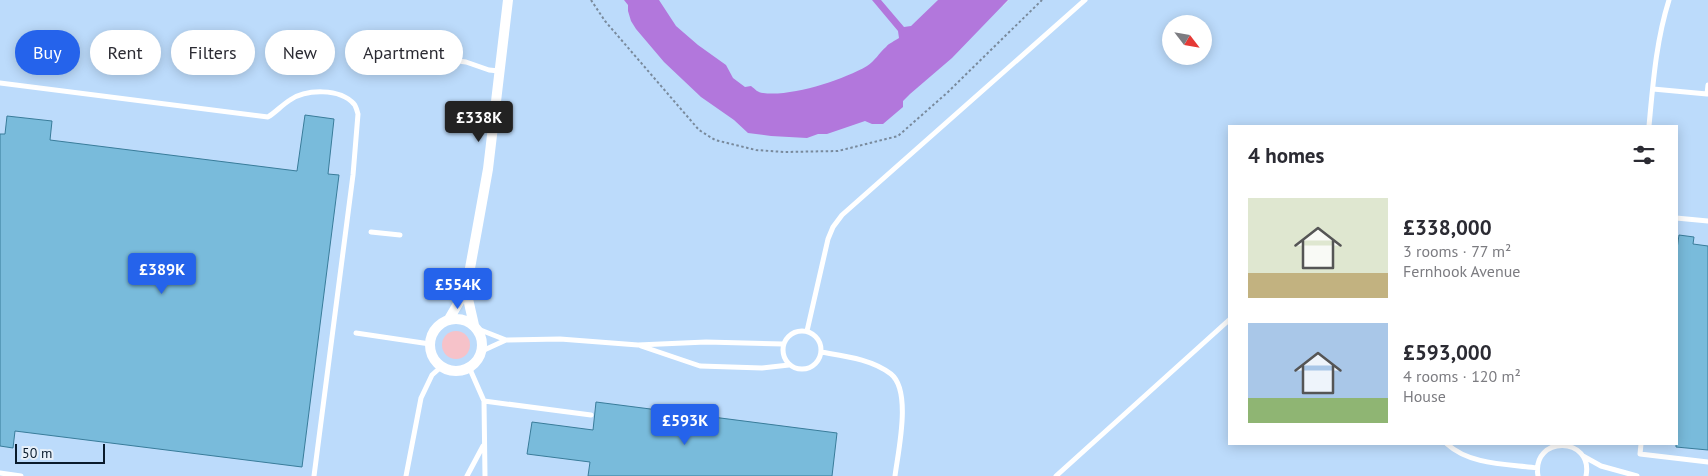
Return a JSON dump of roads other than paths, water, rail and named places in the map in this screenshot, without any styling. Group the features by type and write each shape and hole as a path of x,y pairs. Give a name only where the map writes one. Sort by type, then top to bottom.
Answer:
{"street":[{"path":"450,319 466,290 488,168 508,0"},
{"path":"466,290 476,327 481,336 482,351 479,358 469,367 458,371 442,366 432,354 430,344 436,328 450,319 458,318 467,320 476,327"}],"lane":[{"path":"807,331 828,238 842,215 1085,0"},
{"path":"1649,125 1662,20 1668,0"},
{"path":"463,62 489,70 499,71"},
{"path":"0,83 268,117 290,99 308,93 332,92 348,99 355,105 358,114 353,175 314,476"},
{"path":"1653,89 1707,94 1708,85"},
{"path":"1678,218 1708,221"},
{"path":"370,232 400,235"},
{"path":"1056,476 1228,321"},
{"path":"476,327 506,340"},
{"path":"638,345 700,366 762,368 789,365 802,369 809,368 819,359 821,352 818,339 807,331 799,330 787,337 783,344 782,352 784,359 789,365"},
{"path":"356,333 430,344"},
{"path":"482,351 506,340 560,339 638,345 706,342 783,344"},
{"path":"821,352 876,365 893,375 900,389 903,408 895,476"},
{"path":"406,476 421,398 432,375 442,366"},
{"path":"469,367 484,402 485,476"},
{"path":"484,402 592,415"},
{"path":"467,476 484,445"},
{"path":"1449,445 1466,456 1486,461 1537,468"},
{"path":"1538,476 1537,468 1541,456 1550,448 1561,445 1574,446 1583,456 1601,466 1637,476"},
{"path":"1641,445 1640,454 1708,462"},
{"path":"1583,456 1587,468 1586,476"},
{"path":"0,473 21,476"}]}
